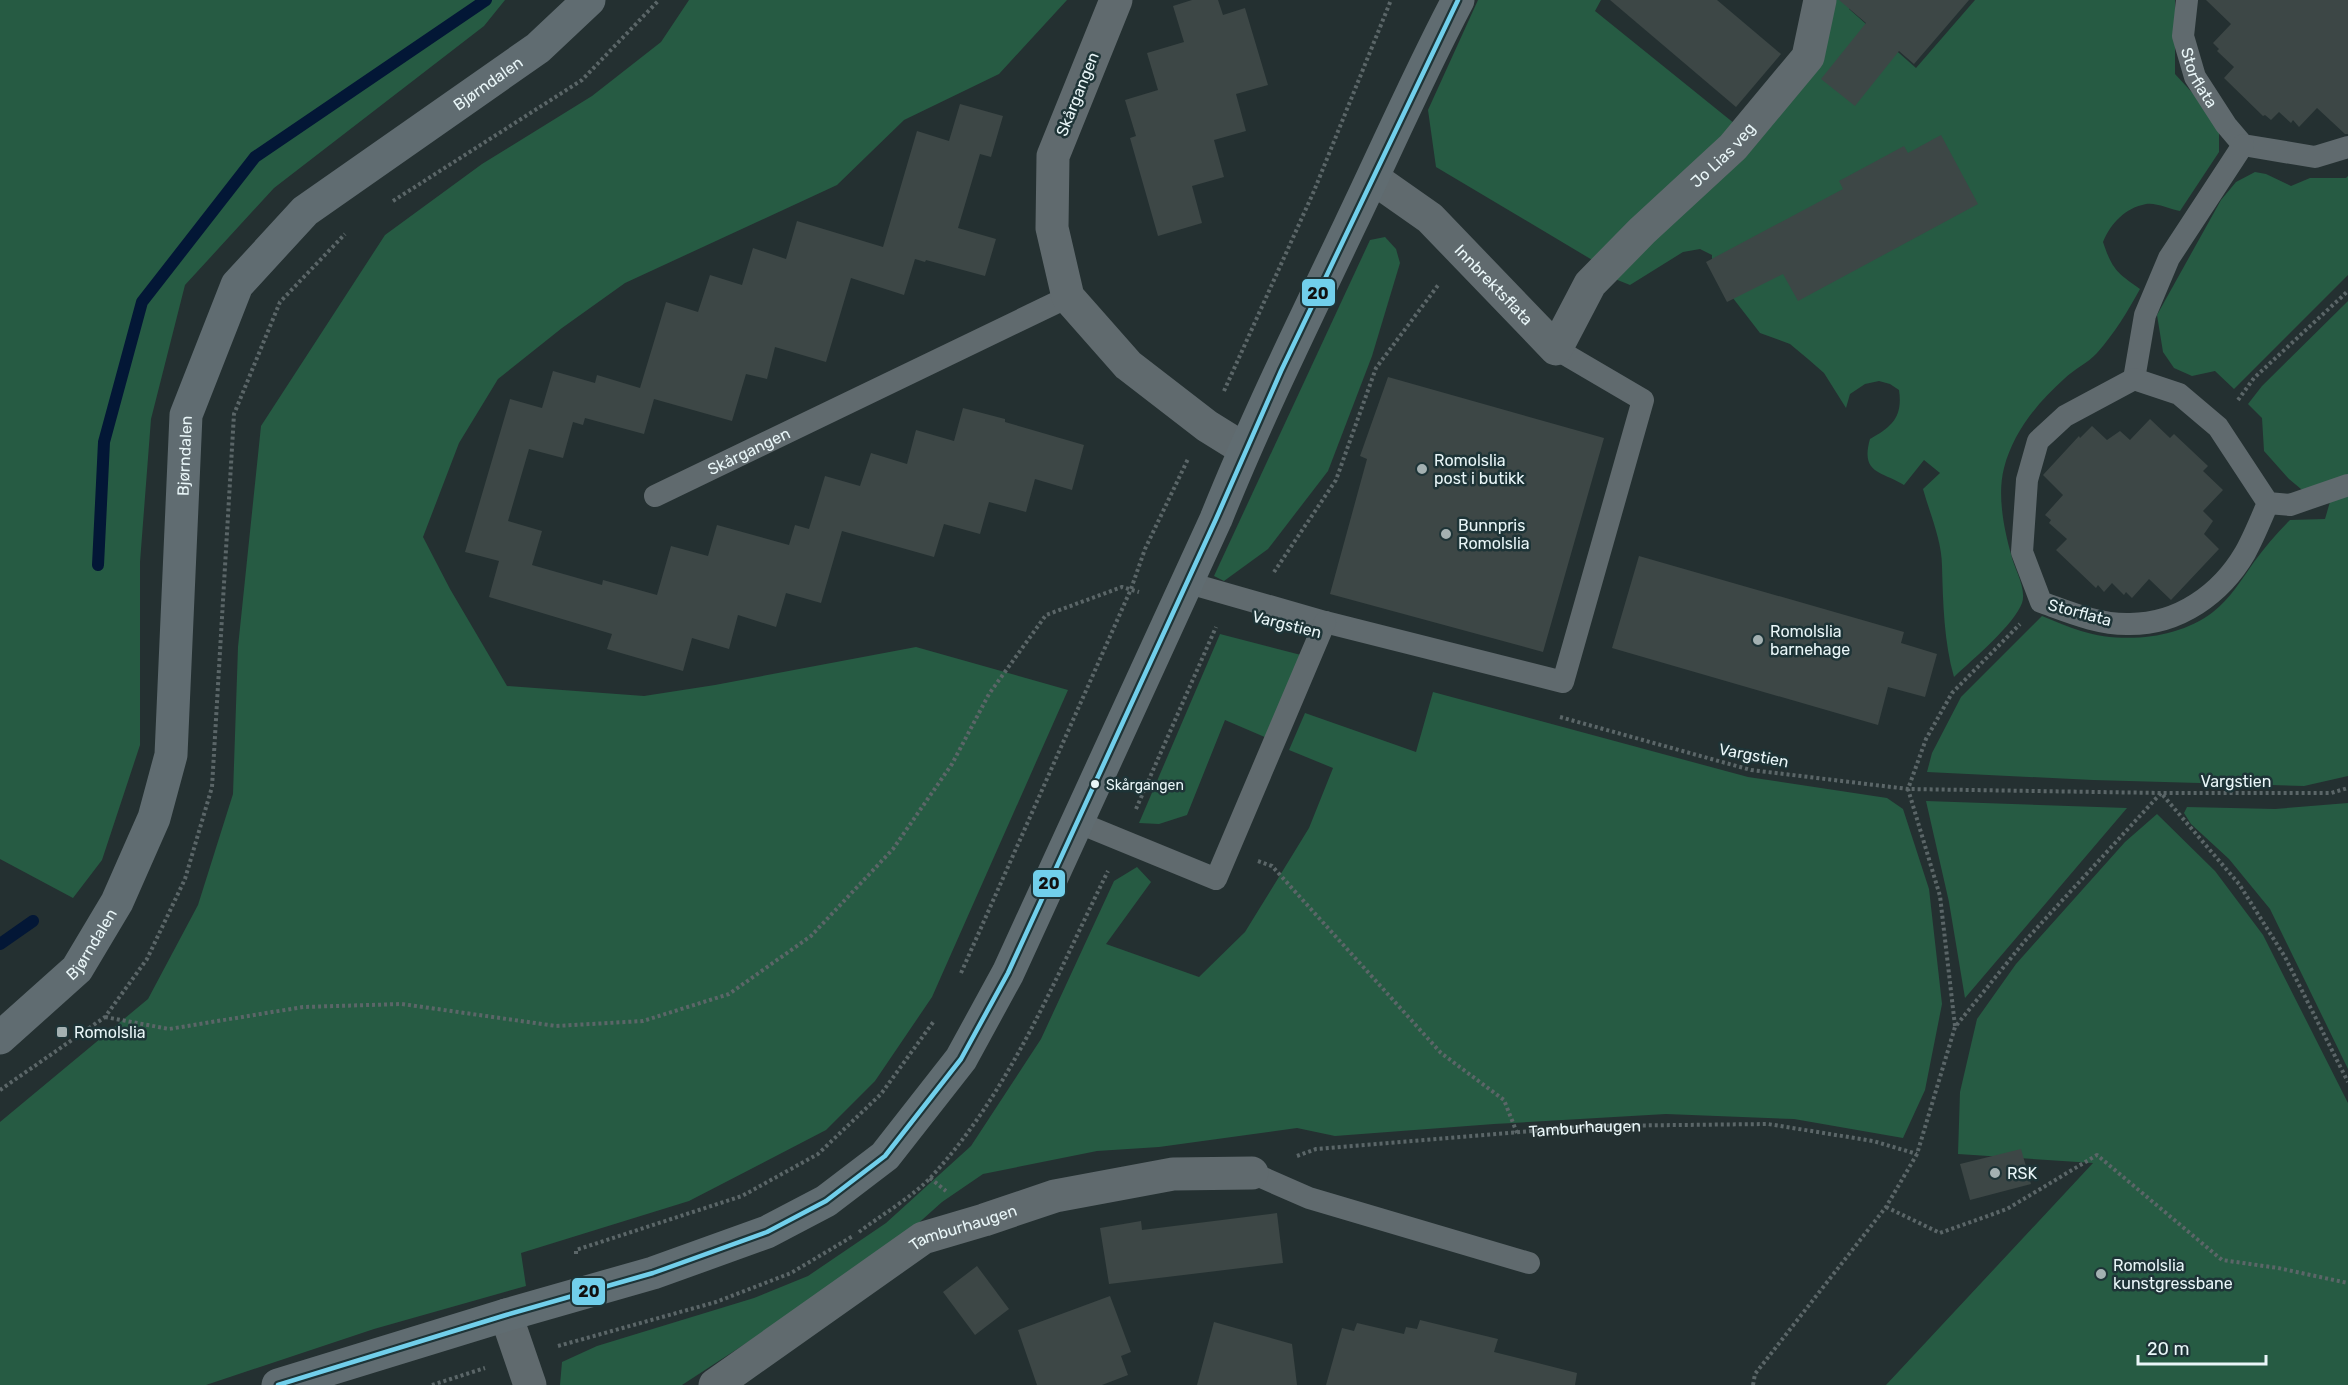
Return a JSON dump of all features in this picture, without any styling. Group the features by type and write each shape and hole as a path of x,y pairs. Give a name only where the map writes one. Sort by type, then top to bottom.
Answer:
{"street":[{"name":"Bjørndalen","path":"0,1038 77,969 117,902 154,818 171,755 186,415 237,285 305,211 538,48 589,0"},
{"name":"Skårgangen","path":"1116,0 1053,156 1052,228 1068,297 1128,365 1207,426 1244,449"},
{"path":"278,1385 506,1315 653,1273 767,1232 826,1201 885,1156 961,1059 1008,973 1185,582 1216,519 1244,449 1427,59 1458,0"},
{"name":"Jo Lias veg","path":"1556,349 1590,284 1642,231 1733,147 1808,57 1817,1"},
{"name":"Innbrektsflata","path":"1373,178 1430,218 1556,349"},
{"name":"Tamburhaugen","path":"714,1385 923,1238 1055,1196 1173,1174 1252,1173"},
{"path":"506,1315 530,1385"}],"lane":[{"name":"Storflata","path":"2187,0 2183,36 2195,77 2226,125 2243,145"},
{"path":"2348,147 2315,157 2243,145 2169,258 2145,315 2134,379 2180,394 2218,427 2268,503 2290,505 2348,485"},
{"name":"Skårgangen","path":"655,496 1068,297"},
{"path":"1185,582 1325,622 1563,682 1643,400 1556,349"},
{"name":"Storflata","path":"2134,379 2065,416 2038,441 2027,480 2022,552 2041,602 2091,619 2129,624 2166,620 2201,602 2222,584 2245,553 2268,503"},
{"path":"1077,822 1216,879 1325,622"},
{"name":"Tamburhaugen","path":"1252,1173 1309,1198 1529,1263"}],"path":[{"path":"390,202 582,80 659,0"},
{"path":"956,982 1131,589 1145,549 1178,476 1207,426 1314,191 1391,0"},
{"path":"0,1090 105,1017 147,959 185,879 212,787 234,414 280,302 350,228"},
{"path":"1253,602 1336,480 1376,368 1463,252"},
{"path":"2218,427 2254,378 2348,291"},
{"path":"105,1017 169,1029 303,1007 402,1004 556,1026 643,1021 729,994 811,936 893,849 952,764 989,694 1046,615 1122,587 1131,589"},
{"path":"1955,1027 1940,896 1908,789 1926,739 1952,693 2041,602"},
{"name":"Vargstien","path":"1552,714 1751,770 1908,789 2331,793 2348,788"},
{"path":"1753,1385 1755,1374 1886,1207 1917,1154 1955,1027 2024,942 2162,793 2239,884 2286,957 2348,1082"},
{"path":"1229,848 1272,866 1441,1053 1504,1100 1517,1133"},
{"path":"594,1336 581,1294 576,1250 742,1196 818,1154 881,1094 940,1013"},
{"name":"Tamburhaugen","path":"1252,1173 1316,1149 1592,1126 1768,1124 1873,1141 1917,1154"},
{"path":"1886,1207 1940,1233 2007,1209 2097,1155 2222,1260 2278,1268 2348,1283"}],"green space":[{"path":"0,0 505,0 484,26 274,188 185,285 151,419 140,562 140,745 102,860 73,898 0,859"},
{"path":"689,0 1067,0 999,74 904,120 837,185 625,283 562,328 498,379 459,443 423,537 450,589 507,686 644,696 916,647 1068,690 932,997 875,1081 826,1130 689,1201 521,1253 526,1286 374,1329 206,1385 0,1385 0,1122 148,999 198,905 233,794 238,647 261,426 385,235 482,164 592,96 661,42"},
{"path":"1478,0 1601,0 1595,11 1735,124 1599,264 1436,167 1428,110"},
{"path":"1836,0 1855,0 1849,9 1916,68 1975,0 2175,0 2175,74 2210,112 2219,129 2219,152 2180,211 2154,204 2138,206 2120,217 2106,235 2103,242 2113,265 2140,289 2103,346 2044,398 2027,419 2013,443 2004,468 2001,500 2008,544 2022,585 2022,603 2018,612 2002,632 1954,677 1946,636 1940,547 1923,489 1940,473 1924,460 1904,485 1875,470 1868,459 1870,439 1890,425 1897,414 1899,390 1879,381 1865,384 1850,394 1846,408 1824,373 1808,359 1790,344 1760,333 1712,271 1712,255 1700,249 1683,252 1630,285 1610,277"},
{"path":"2255,172 2266,174 2291,186 2310,178 2346,178 2348,176 2348,275 2234,389 2215,371 2192,376 2174,368 2163,352 2157,315 2221,200 2236,182"},
{"path":"1385,237 1396,249 1400,263 1372,356 1328,471 1268,549 1224,581 1214,576 1370,240"},
{"path":"2348,301 2348,776 2304,786 2093,780 1927,772 1932,753 1961,697 2042,616 2081,631 2114,637 2150,636 2184,628 2213,612 2225,601 2262,551 2290,520 2325,519 2334,488 2307,494 2289,479 2264,451 2262,418 2248,404 2262,386"},
{"path":"1220,634 1301,655 1267,738 1225,720 1187,815 1159,824 1139,823"},
{"path":"1433,692 1748,777 1887,798 1903,809 1929,889 1942,1004 1925,1090 1903,1138 1794,1119 1666,1114 1335,1136 1297,1128 1159,1147 1097,1151 983,1174 942,1202 913,1228 849,1276 682,1385 560,1385 562,1362 597,1346 754,1298 808,1276 886,1223 971,1146 1041,1039 1114,881 1137,867 1151,882 1106,944 1199,977 1245,932 1309,828 1333,768 1289,750 1305,713 1416,752"},
{"path":"1926,801 2127,808 1965,998 1949,902"},
{"path":"2348,803 2348,1069 2270,909 2229,859 2191,824 2184,813 2187,807 2275,809"},
{"path":"2157,814 2215,871 2263,935 2348,1103 2348,1385 1886,1385 2093,1163 1958,1154 1960,1092 1977,1019 2016,964 2125,842"}],"building":[{"path":"1192,0 1218,0 1223,15 1245,8 1268,85 1236,94 1246,131 1214,140 1224,177 1192,186 1202,223 1158,236 1130,138 1136,136 1125,100 1158,90 1147,53 1184,42 1173,6"},
{"path":"1610,0 1717,0 1781,54 1736,107"},
{"path":"1839,0 1969,0 1914,64 1899,51 1855,106 1821,79 1866,23"},
{"path":"2206,0 2348,0 2348,134 2345,134 2317,108 2299,127 2293,120 2291,123 2279,112 2271,120 2263,116 2224,78 2234,67 2217,51 2219,49 2213,43 2231,24"},
{"path":"960,104 1003,116 991,157 980,154 958,228 996,239 985,276 915,259 904,295 851,278 826,362 775,347 767,379 746,374 732,421 654,399 644,434 585,418 583,425 573,422 563,458 529,449 508,521 542,531 532,565 602,585 603,580 657,595 671,546 708,556 717,525 789,545 795,525 809,529 825,476 860,486 871,453 907,464 916,430 954,441 963,408 1084,445 1072,490 1035,479 1026,512 989,502 980,534 944,524 934,557 842,531 821,603 786,593 776,627 738,615 729,649 692,638 683,671 607,649 612,634 489,597 499,561 465,552 510,399 542,408 553,371 595,383 597,375 640,388 666,302 698,312 710,275 742,285 753,248 786,259 797,221 883,247 917,131 949,141"},
{"path":"1941,135 1978,204 1798,301 1783,274 1727,302 1706,262 1843,189 1839,181 1904,146 1908,153"},
{"path":"1388,377 1604,438 1543,652 1330,594 1367,459 1360,456"},
{"path":"2150,419 2170,438 2174,434 2208,466 2203,471 2223,490 2203,511 2213,521 2204,534 2219,549 2171,600 2149,579 2132,598 2126,592 2124,595 2112,583 2104,592 2098,585 2096,588 2056,550 2067,539 2049,523 2051,520 2045,515 2063,495 2043,475 2079,436 2080,438 2092,426 2107,440 2120,431 2130,440"},
{"path":"1639,556 1904,632 1901,643 1937,654 1925,697 1888,687 1878,725 1612,648"},
{"name":"RSK","path":"2021,1149 2031,1184 1970,1200 1960,1164"},
{"path":"1277,1213 1283,1263 1109,1284 1100,1228 1141,1221 1142,1230"},
{"path":"977,1266 1009,1309 975,1335 943,1292"},
{"path":"1110,1296 1131,1352 1121,1356 1128,1375 1102,1385 1037,1385 1018,1330"},
{"path":"1420,1320 1498,1339 1494,1352 1577,1373 1575,1385 1326,1385 1342,1328 1354,1331 1357,1323 1404,1334 1406,1327 1417,1329"},
{"path":"1214,1322 1292,1344 1297,1385 1197,1385"}],"waterway":[{"path":"98,565 104,442 142,302 255,157 486,0"},
{"path":"0,944 33,921"}],"transit line":[{"name":"20","path":"278,1385 506,1315 653,1273 767,1232 826,1201 885,1156 961,1059 1008,973 1216,519 1281,371 1458,0"}],"place":[{"name":"Romolslia post i butikk","path":"1422,469"},
{"name":"Bunnpris Romolslia","path":"1446,534"},
{"name":"Romolslia barnehage","path":"1758,640"},
{"name":"Skårgangen","path":"1095,784"},
{"name":"Romolslia","path":"62,1032"},
{"name":"RSK","path":"1995,1173"},
{"name":"Romolslia kunstgressbane","path":"2101,1274"}]}
